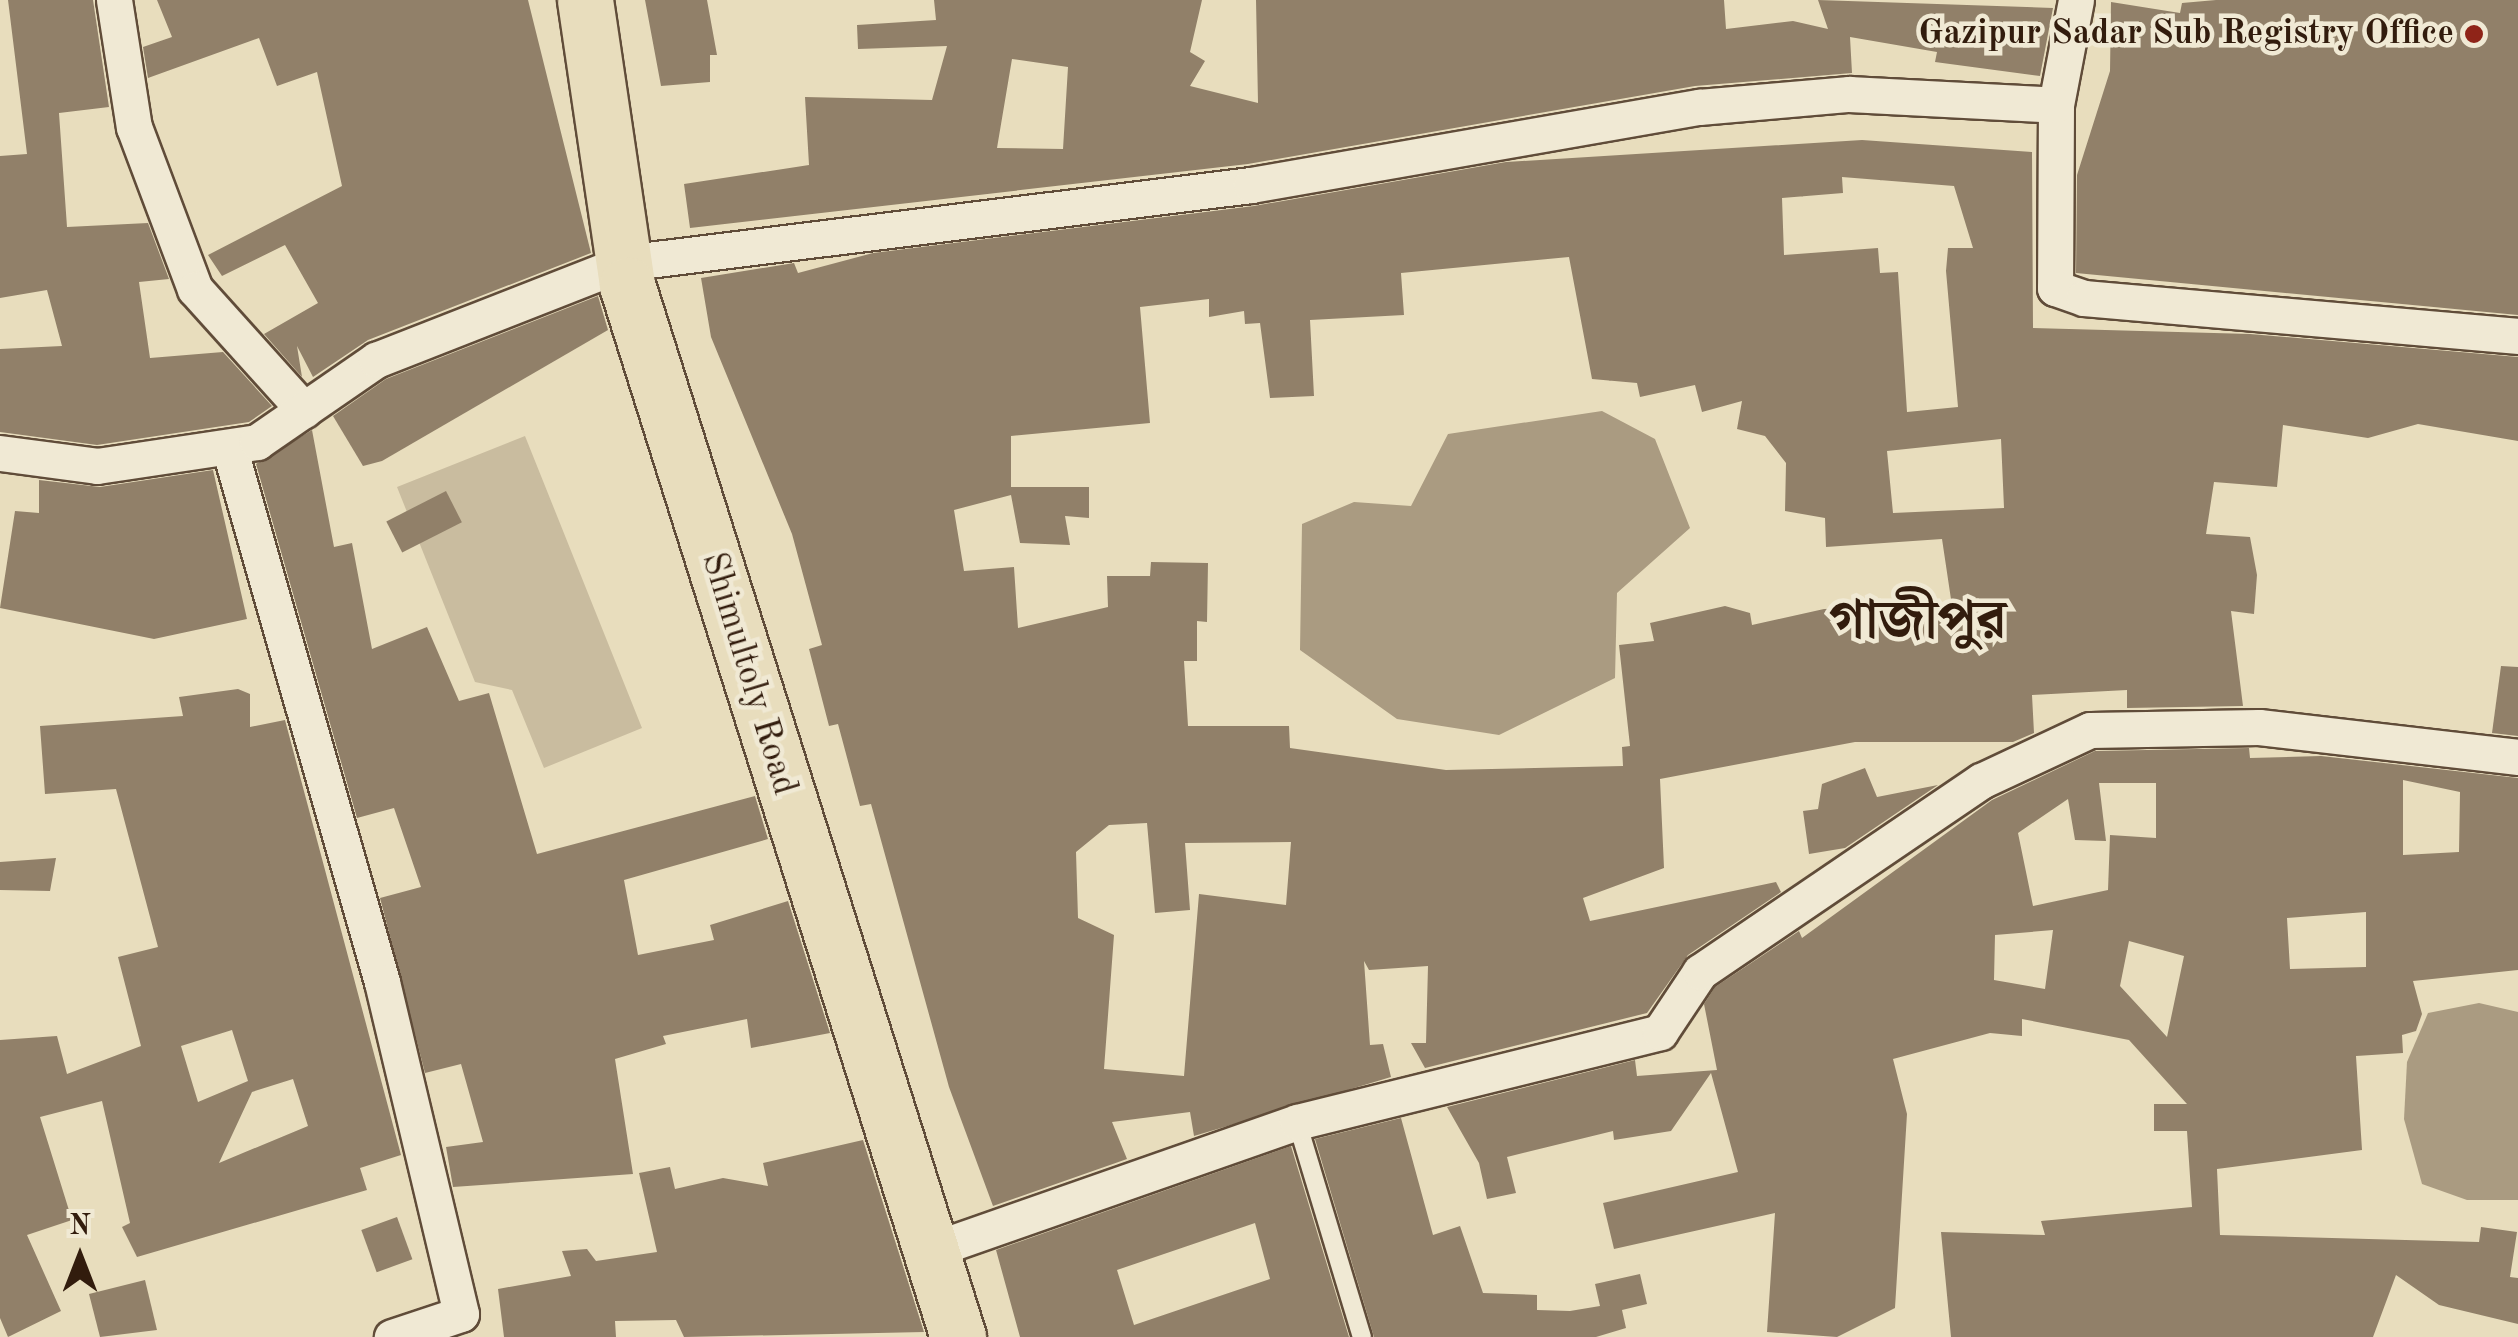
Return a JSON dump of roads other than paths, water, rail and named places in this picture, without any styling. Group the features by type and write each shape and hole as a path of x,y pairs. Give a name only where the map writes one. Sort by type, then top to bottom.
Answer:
{"main road":[{"name":"Shimultoly Road","path":"585,0 624,263 928,1251 958,1337"}],"street":[{"path":"114,0 134,128 195,289 304,410"},
{"path":"2076,0 2056,105 2055,288 2084,298 2518,336"},
{"path":"0,452 97,466 257,442 376,360 624,263 1251,185 1700,107 1849,94 2056,105"},
{"path":"229,447 382,982 461,1314 392,1337"},
{"path":"928,1251 1297,1122 1660,1032 1700,972 1981,780 2090,730 2259,727 2518,757"}],"lane":[{"path":"1297,1122 1362,1337"}],"place":[{"name":"Gazipur Sadar Sub Registry Office","path":"2474,34"}],"district":[{"name":"গাজীপুর","path":"1918,623"}]}
